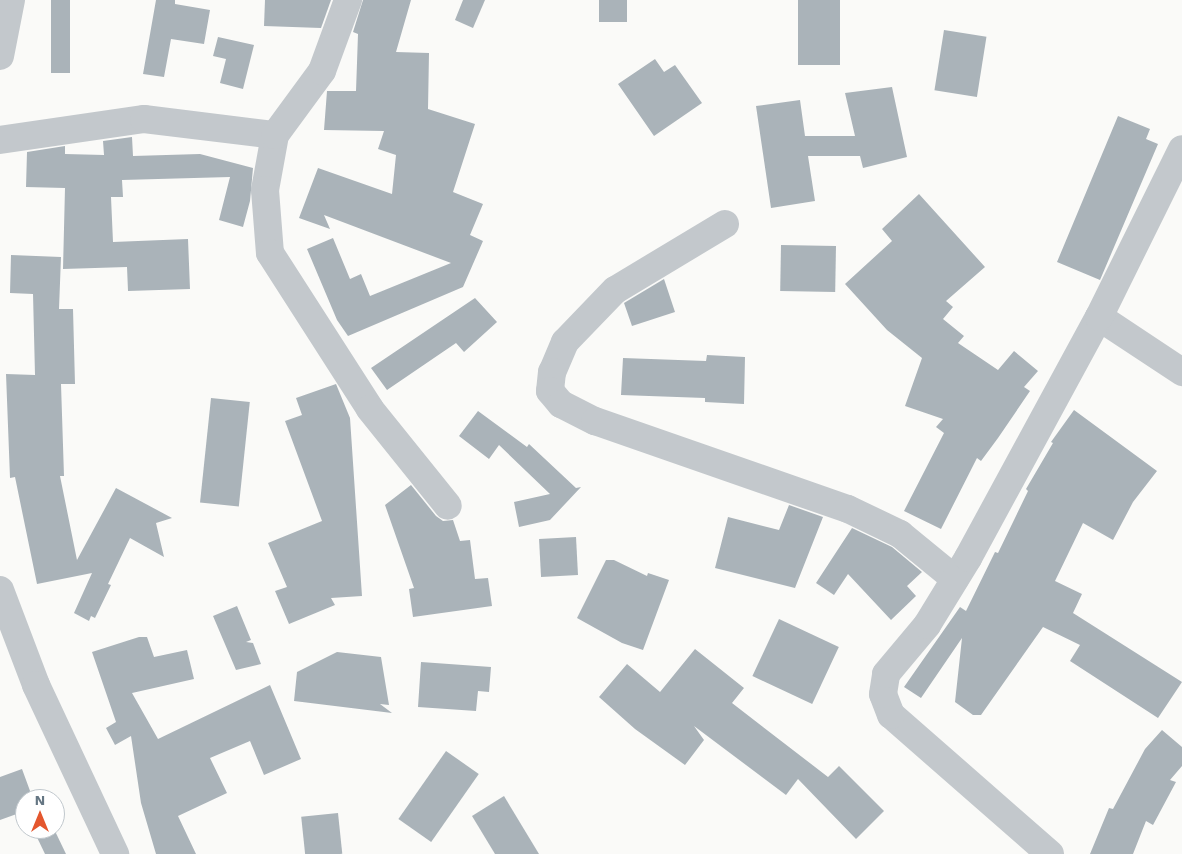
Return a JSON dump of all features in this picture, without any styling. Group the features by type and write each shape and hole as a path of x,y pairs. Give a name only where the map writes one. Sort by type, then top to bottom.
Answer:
{"street":[{"path":"0,56 11,0"},
{"path":"348,0 322,71 275,135 265,190 270,253 370,409 448,506"},
{"path":"0,140 144,119 275,135"},
{"path":"1050,854 892,715 883,694 886,674 927,626 955,579 1099,317 1182,149"},
{"path":"725,224 615,290 565,342 552,372 550,390 561,404 595,421 865,518 900,534 955,579"},
{"path":"1099,317 1182,372"},
{"path":"0,590 36,685 115,854"}],"building":[{"path":"51,0 70,0 70,73 51,73"},
{"path":"156,0 175,0 175,4 210,10 204,44 171,39 164,77 143,74"},
{"path":"265,0 331,0 321,28 264,26"},
{"path":"363,0 411,0 396,52 429,53 428,109 475,124 453,192 483,204 470,235 483,241 463,287 348,336 337,320 307,249 333,238 350,279 361,274 370,296 451,263 324,215 330,229 299,218 318,168 392,194 396,155 378,149 384,131 324,130 327,91 356,91 358,34 353,32"},
{"path":"463,0 485,0 473,28 455,20"},
{"path":"599,0 627,0 627,22 599,22"},
{"path":"798,0 840,0 840,65 798,65"},
{"path":"944,30 986,37 977,97 934,90"},
{"path":"218,37 254,45 243,89 220,83 226,59 213,56"},
{"path":"655,59 664,72 675,65 702,103 654,136 618,84"},
{"path":"892,87 907,157 863,168 860,156 808,156 815,201 771,208 756,106 800,100 805,136 855,136 845,93"},
{"path":"1118,116 1150,129 1146,139 1158,144 1100,280 1057,262"},
{"path":"132,137 133,156 200,154 253,168 250,201 243,227 219,220 230,177 122,180 123,197 111,197 113,242 188,239 190,289 128,291 127,267 63,269 65,188 26,187 27,152 65,146 65,154 104,155 103,141"},
{"path":"919,194 985,267 946,301 953,307 943,319 964,336 958,343 998,370 1014,351 1038,371 1024,387 1030,391 998,438 981,461 977,458 941,529 904,511 944,433 936,427 943,419 905,406 922,358 887,330 845,284 892,241 882,229"},
{"path":"781,245 836,246 835,292 780,291"},
{"path":"11,255 61,257 59,309 73,309 75,384 61,384 64,476 60,476 77,560 116,488 172,518 156,523 164,557 130,538 108,584 111,585 95,618 91,616 89,621 74,613 92,573 37,584 15,477 10,478 6,374 35,375 33,294 10,293"},
{"path":"664,279 675,312 632,326 624,303"},
{"path":"475,298 497,322 464,352 456,343 387,390 371,368"},
{"path":"707,355 745,357 744,404 705,402 705,398 621,395 623,358 706,361"},
{"path":"336,384 350,418 362,596 331,598 335,605 289,624 275,591 287,587 268,543 322,521 285,421 302,415 296,398"},
{"path":"211,398 250,402 239,507 200,502"},
{"path":"1074,410 1157,471 1133,502 1113,540 1083,523 1055,581 1082,594 1073,613 1182,682 1158,718 1070,661 1080,645 1043,627 981,715 973,715 955,702 962,638 921,698 904,687 960,607 966,611 995,552 998,553 1028,491 1026,489 1053,443 1051,442"},
{"path":"478,411 527,447 529,444 576,488 581,487 550,520 519,527 514,502 550,494 499,445 489,459 459,436"},
{"path":"411,485 436,516 443,521 453,520 460,541 470,540 475,579 488,578 492,606 413,617 409,589 414,588 385,505"},
{"path":"789,505 823,517 795,588 715,568 728,517 779,530"},
{"path":"852,528 892,547 922,572 907,586 916,596 891,620 848,574 834,595 816,583"},
{"path":"576,537 578,575 541,577 539,539"},
{"path":"606,560 614,560 647,576 648,573 669,580 643,650 622,643 577,618"},
{"path":"237,606 251,640 246,642 253,643 261,664 236,670 213,616"},
{"path":"779,619 839,647 812,704 752,676"},
{"path":"139,637 147,637 154,657 187,650 194,679 132,693 158,739 270,685 301,759 264,775 250,741 210,758 227,793 178,816 196,854 156,854 141,803 131,736 115,745 106,728 116,722 92,652"},
{"path":"695,649 744,688 732,703 828,777 839,766 884,811 856,839 798,779 786,795 694,726 704,740 685,765 635,729 599,697 627,664 660,692"},
{"path":"337,652 381,657 389,705 380,704 392,713 294,701 297,672"},
{"path":"421,662 491,667 489,692 478,691 476,711 418,707"},
{"path":"1162,730 1182,747 1182,766 1170,780 1176,782 1153,825 1146,821 1133,854 1090,854 1109,808 1113,809 1145,749"},
{"path":"446,751 479,774 431,842 398,819"},
{"path":"22,769 29,789 15,789 15,815 0,820 0,777"},
{"path":"504,796 539,854 495,854 472,816"},
{"path":"338,813 342,854 305,854 301,817"},
{"path":"38,839 59,839 66,854 45,854"}]}
